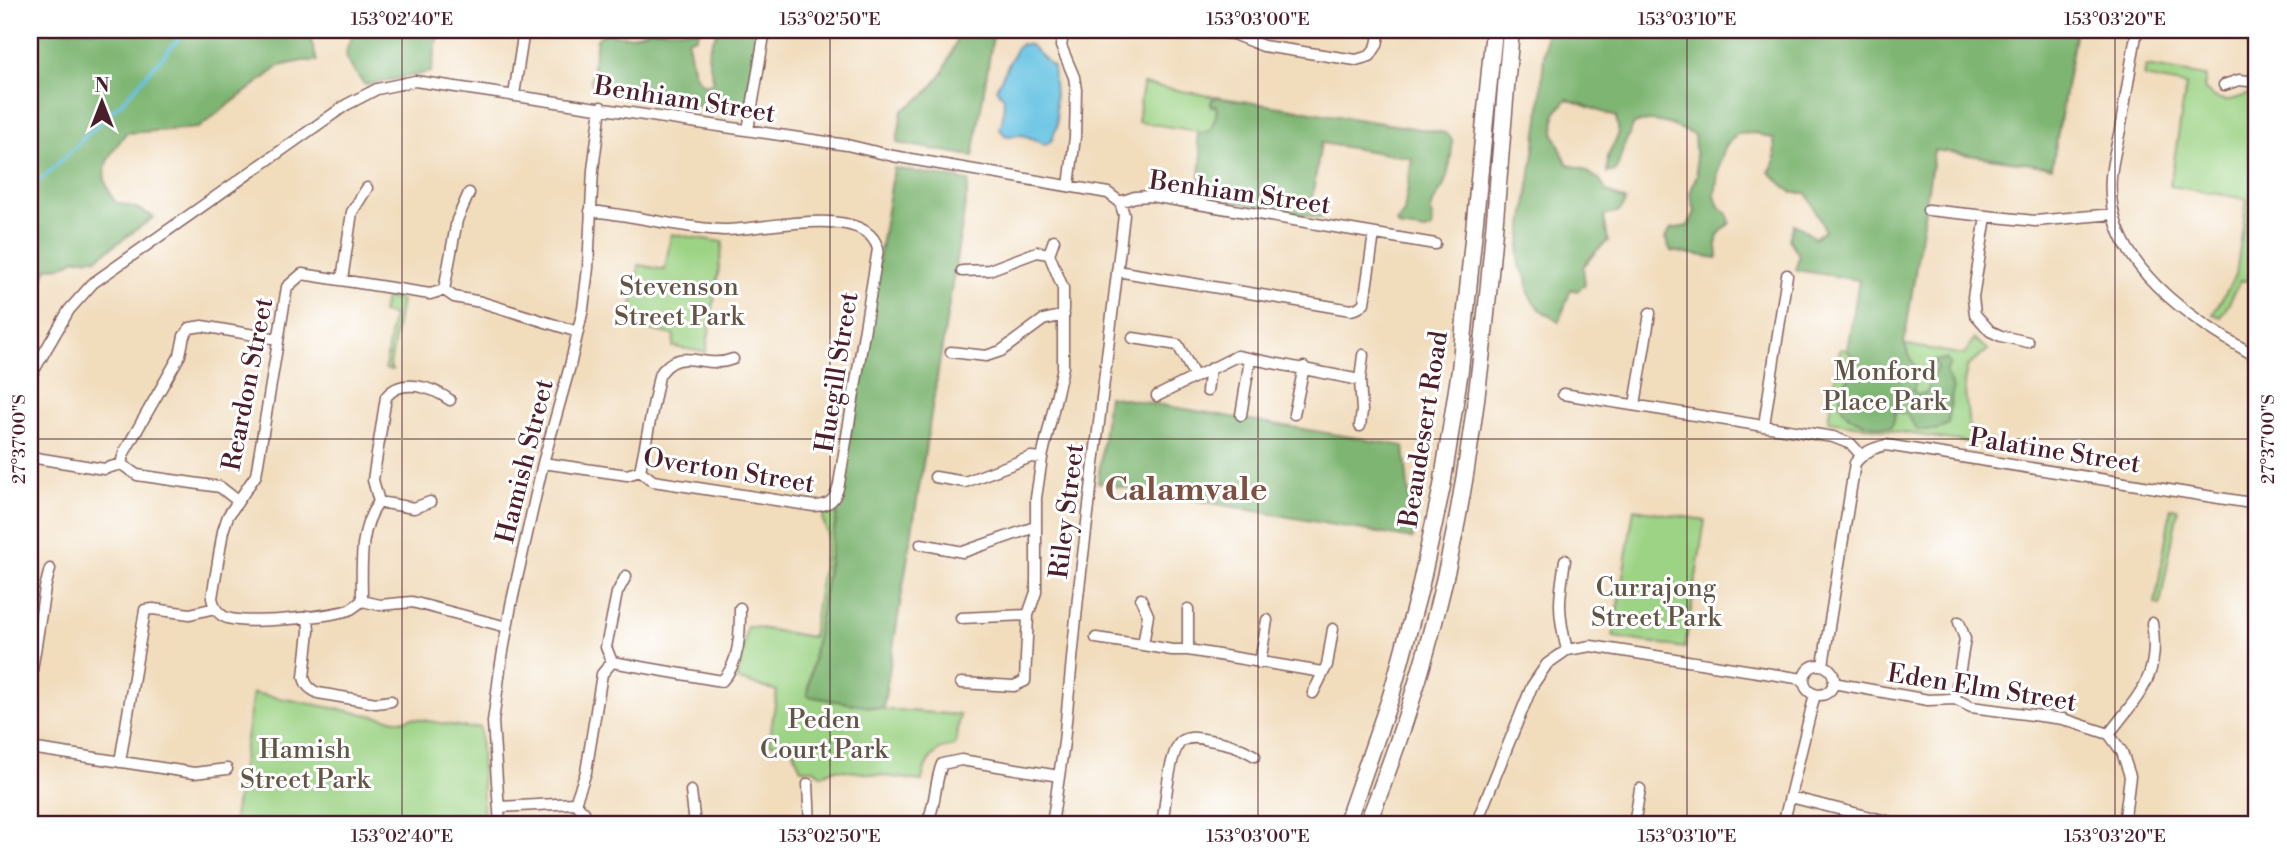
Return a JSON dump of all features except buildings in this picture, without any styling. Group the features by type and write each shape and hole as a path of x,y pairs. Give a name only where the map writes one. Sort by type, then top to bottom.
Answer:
{"highway":[{"name":"Beaudesert Road","path":"1346,825 1391,696 1420,588 1442,486 1460,370 1494,30"},
{"name":"Beaudesert Road","path":"1367,825 1415,692 1455,531 1483,342 1511,30"}],"street":[{"path":"513,95 524,30"},
{"path":"748,130 765,30"},
{"path":"1064,30 1061,47 1076,90 1075,137 1069,187"},
{"path":"1204,30 1233,34 1263,46 1356,60 1370,56 1377,45 1380,30"},
{"path":"2137,30 2111,178 2114,214 2128,248 2145,274 2181,308 2257,357"},
{"path":"2224,85 2239,80 2257,82"},
{"name":"Benhiam Street","path":"30,377 69,310 93,282 346,105 377,89 415,81 847,145 894,156 1108,193 1120,202 1151,196 1434,244"},
{"name":"Hamish Street","path":"500,825 493,722 507,626 543,463 578,332 587,268 601,107"},
{"path":"341,280 352,212 367,188"},
{"path":"444,290 457,220 468,193"},
{"name":"Riley Street","path":"1052,825 1124,215 1120,202"},
{"path":"1928,210 2035,221 2114,214"},
{"name":"Huegill Street","path":"590,211 725,230 814,221 865,229 876,240 878,249 839,484 836,497 825,506"},
{"path":"1986,217 1973,298 1975,314 1990,331 2028,342"},
{"path":"1117,271 1358,309 1364,303 1374,234"},
{"path":"961,683 1014,686 1024,681 1028,615 1036,592 1036,499 1042,458 1063,367 1063,288 1049,254 1054,240"},
{"path":"962,271 989,270 1037,252 1049,254"},
{"name":"Reardon Street","path":"215,608 212,598 223,531 228,516 256,475 287,287 302,274 430,294 444,290 454,297 481,302 578,332"},
{"path":"1764,425 1787,275"},
{"path":"1635,405 1650,313"},
{"path":"951,352 986,356 1001,351 1043,320 1064,315"},
{"path":"121,464 124,453 180,355 184,336 190,328 202,326 278,339"},
{"path":"1133,338 1178,345 1195,377"},
{"path":"1360,426 1363,355"},
{"path":"1157,396 1237,356 1360,380"},
{"path":"640,471 659,376 665,366 676,359 724,362 733,359"},
{"path":"1241,415 1250,359"},
{"path":"1294,414 1304,368"},
{"path":"1207,391 1210,369"},
{"path":"379,502 373,480 386,397 392,388 403,385 437,391 450,400"},
{"path":"1563,394 1764,425 1846,441 1861,455 1855,463 1853,473 1823,665"},
{"name":"Palatine Street","path":"1861,455 1886,445 2257,505"},
{"path":"30,457 103,469 121,464"},
{"path":"935,477 965,482 1031,457 1042,458"},
{"name":"Overton Street","path":"543,463 627,475 640,471 653,481 667,484 825,506"},
{"path":"121,464 137,475 220,487 238,500"},
{"path":"379,502 414,508 430,502"},
{"path":"362,601 361,561 364,542 370,513 379,502"},
{"path":"921,544 962,552 1035,527"},
{"path":"1565,561 1558,603 1567,650"},
{"path":"30,682 50,569"},
{"path":"612,662 606,648 617,593 626,576"},
{"path":"1141,599 1148,615 1143,645"},
{"path":"120,762 145,610 190,614 215,608 224,617 271,621 350,610 362,601 380,605 412,602 507,626"},
{"path":"612,662 722,681 731,672 735,662 740,608"},
{"path":"1188,609 1188,650"},
{"path":"961,618 1028,615"},
{"path":"308,616 305,684 318,693 376,702 391,701"},
{"path":"1260,663 1267,620"},
{"path":"1955,699 1965,639 1959,622"},
{"path":"2109,734 2150,677 2156,646 2152,624"},
{"path":"1313,693 1327,665 1333,629"},
{"path":"1096,638 1322,672"},
{"path":"1478,825 1480,814 1532,686 1547,664 1567,650 1591,646 1803,679"},
{"path":"575,803 586,772 602,674 612,662"},
{"path":"1816,665 1823,665 1833,674 1833,684 1825,694 1808,691 1803,679 1809,668 1816,665"},
{"name":"Eden Elm Street","path":"1833,684 1928,701 1955,699 1971,707 2063,719 2109,734 2122,752 2130,776 2124,825"},
{"path":"1783,825 1815,694"},
{"path":"1162,825 1172,759 1181,741 1193,737 1235,745 1255,756"},
{"path":"30,748 194,773 227,769"},
{"path":"926,825 936,778 942,764 961,760 1059,776"},
{"path":"808,784 810,825"},
{"path":"1634,825 1640,789"},
{"path":"691,791 695,825"},
{"path":"1790,797 1903,825"},
{"path":"499,807 575,803 584,812 590,825"}],"green space":[{"path":"30,30 308,30 317,61 280,66 198,128 126,133 108,159 105,182 115,202 154,217 97,258 76,259 61,267 47,268 40,285 39,315 30,316"},
{"path":"355,30 439,30 431,72 365,85 350,66 346,55"},
{"path":"649,30 700,30 696,37 687,40 696,76 705,85 714,82 709,51 719,30 757,30 746,114 594,88 591,80 597,39 607,34 629,36"},
{"path":"961,30 994,30 973,156 897,143 902,111 926,94 943,73"},
{"path":"1546,30 2076,30 2052,167 1934,150 1904,344 1916,369 1913,374 1913,390 1918,395 1928,392 1937,367 1934,361 1946,359 1950,364 1946,372 1953,389 1948,424 1936,430 1918,430 1906,414 1895,411 1891,427 1879,426 1850,417 1841,405 1841,391 1848,378 1855,373 1856,361 1847,350 1859,280 1796,270 1799,255 1789,239 1794,224 1814,238 1825,230 1807,193 1792,193 1769,172 1775,162 1774,139 1756,133 1737,134 1725,147 1719,166 1715,195 1719,207 1728,214 1730,223 1717,239 1718,258 1671,251 1665,238 1671,229 1688,226 1695,212 1690,193 1697,175 1694,135 1672,125 1657,122 1634,124 1616,171 1607,173 1608,156 1619,133 1616,117 1567,99 1555,114 1554,134 1567,164 1581,168 1600,180 1606,191 1626,201 1620,211 1604,216 1608,241 1583,267 1585,285 1577,291 1571,289 1559,322 1537,306 1529,293 1526,276 1519,266 1519,253 1539,119"},
{"path":"2146,66 2206,76 2204,89 2223,100 2235,99 2257,91 2257,279 2241,281 2221,317 2213,314 2236,275 2247,199 2170,186 2186,85 2144,77"},
{"path":"1143,84 1216,97 1211,101 1211,106 1217,106 1210,131 1198,134 1198,131 1138,122"},
{"path":"1216,97 1445,133 1452,139 1451,156 1445,183 1431,209 1432,228 1426,231 1400,227 1397,223 1404,212 1412,158 1321,143 1312,198 1313,203 1322,206 1322,218 1203,196 1198,134 1210,131 1217,106 1211,107 1211,101"},
{"path":"894,168 969,181 883,709 807,696"},
{"name":"Stevenson Street Park","path":"671,234 723,242 706,352 673,347 674,335 629,326 639,265 665,270"},
{"path":"385,298 401,300 390,366 392,370 385,369 393,315 382,313"},
{"name":"Monford Place Park","path":"1850,335 1964,355 1974,339 1988,350 1967,367 1964,383 1971,443 1828,421 1840,349 1847,350"},
{"path":"1108,396 1404,446 1413,539 1098,483"},
{"name":"Peden Court Park","path":"838,506 807,696 883,709 960,715 955,746 936,752 925,768 922,781 835,769 822,775 814,769 801,769 792,748 769,743 777,691 736,679 747,626 812,637 828,534 823,521 824,514"},
{"path":"2171,508 2178,509 2160,605 2155,604"},
{"name":"Currajong Street Park","path":"1634,509 1705,520 1685,648 1613,637"},
{"name":"Hamish Street Park","path":"253,693 402,721 411,718 469,728 480,727 484,825 233,825"}],"water":[{"path":"1021,44 1030,45 1053,67 1057,125 1052,140 1045,145 1021,135 1007,136 1000,129 1004,97 996,89"}],"waterway":[{"path":"30,185 44,177 130,94 186,30"}],"district":[{"name":"Calamvale","path":"1186,488"}]}
